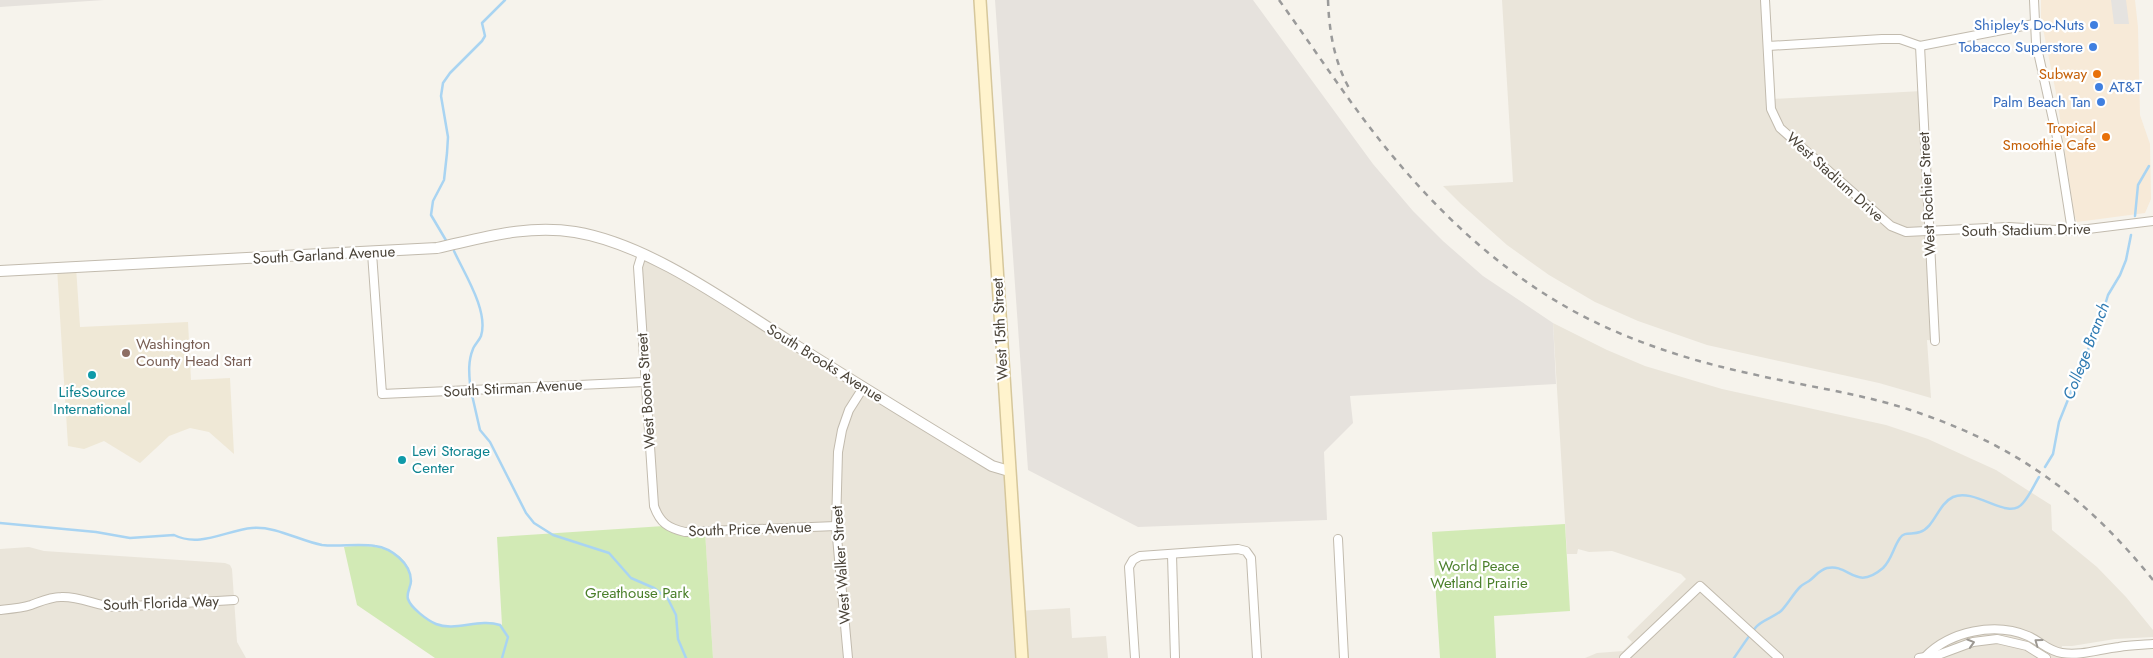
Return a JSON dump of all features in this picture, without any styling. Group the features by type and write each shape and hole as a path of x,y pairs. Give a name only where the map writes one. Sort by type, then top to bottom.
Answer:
{"main road":[{"name":"West 15th Street","path":"980,0 1022,658"}],"street":[{"name":"West Stadium Drive","path":"1765,0 1771,109 1780,128 1891,226 1906,232 1929,232"},
{"path":"2034,0 2036,43 2058,142 2072,231"},
{"path":"1768,46 1894,39 1920,46 2034,24"},
{"name":"West Rochier Street","path":"1920,46 1935,341"},
{"name":"South Stadium Drive","path":"1929,232 2008,227 2072,231 2153,221"},
{"name":"South Garland Avenue","path":"0,271 372,253 437,248 500,232 546,230 594,236 615,242 642,254"},
{"name":"South Stirman Avenue","path":"372,253 382,394 644,382"},
{"name":"South Brooks Avenue","path":"642,254 704,288 992,466 1009,470"},
{"name":"West Boone Street","path":"642,254 638,267 644,382 654,506 658,518 665,525"},
{"name":"West Walker Street","path":"848,658 836,526 838,452 842,430 849,410 863,388"},
{"name":"South Price Avenue","path":"665,525 685,532 836,526"},
{"path":"1338,539 1344,658"},
{"path":"1135,658 1129,567 1133,560 1140,556 1238,549 1246,551 1251,558 1257,658"},
{"path":"1172,554 1175,658"},
{"path":"1624,658 1700,586 1779,658"},
{"name":"South Florida Way","path":"0,610 31,605 52,597 62,596 100,606 115,607 234,600"},
{"path":"1923,658 1930,651 1960,636 1992,629 2031,637 2043,647 2061,653 2083,653 2153,644"},
{"path":"1923,658 1938,655 1973,642 1997,639 2027,646 2046,658"}],"shaded area":[{"path":"0,0 104,0 0,7"},
{"path":"995,0 1253,0 1373,164 1413,211 1443,241 1483,276 1553,323 1556,384 1350,396 1353,423 1324,452 1327,520 1138,527 1028,470"},
{"path":"1502,0 1765,0 1771,99 1922,91 1935,341 1927,340 1931,398 1879,383 1707,345 1638,321 1595,302 1549,275 1507,245 1461,204 1443,186 1513,182"},
{"path":"2041,0 2135,0 2138,27 2140,115 2150,144 2151,199 2145,213 2077,222 2074,214 2057,98 2041,19"},
{"path":"2111,0 2126,0 2129,24 2114,24"},
{"path":"642,254 1009,471 1018,611 1070,608 1072,638 1106,636 1108,658 713,658 705,532 685,532 658,518 638,267"},
{"name":"Washington County Head Start","path":"76,267 80,327 188,322 191,380 230,378 234,454 209,432 190,428 169,436 140,463 104,441 84,449 68,446 57,268"},
{"path":"1553,323 1607,350 1645,366 1722,389 1886,425 1928,439 1996,470 2051,505 2052,530 2097,567 2126,597 2153,630 2153,637 2115,639 2062,646 2060,658 1585,658 1597,653 1623,651 1632,642 1627,637 1686,579 1681,574 1612,551 1589,552 1578,549 1577,554 1567,554"},
{"path":"29,547 44,551 225,563 230,565 232,569 237,642 246,658 0,658 0,549"}],"green space":[{"name":"World Peace Wetland Prairie","path":"1565,524 1570,611 1494,616 1496,658 1440,658 1432,532"},
{"name":"Greathouse Park","path":"664,526 705,531 713,658 435,658 357,605 344,547 364,546 385,549 402,559 408,567 411,577 408,600 417,611 433,622 443,626 481,622 502,625 497,537"}],"waterway":[{"path":"447,242 431,215 433,201 444,180 447,153 448,137 441,96 443,83 450,73 482,41 485,36 482,23 505,0"},
{"name":"College Branch","path":"2135,216 2138,185 2149,166"},
{"name":"College Branch","path":"2045,467 2053,454 2059,422 2102,315 2108,295 2120,275 2126,260 2131,235"},
{"path":"454,251 474,292 482,315 483,326 481,336 470,358 470,384"},
{"path":"472,395 480,430 490,442 526,513 534,523 553,535 609,553 631,578 654,588 668,599 676,615 678,639 686,658"},
{"name":"College Branch","path":"1734,658 1756,627 1761,622 1781,611 1800,587 1822,570 1827,568 1841,569 1859,577 1873,575 1886,565 1902,536 1925,530 1943,505 1953,497 1962,495 1972,496 2000,507 2017,508 2023,503 2039,477"},
{"path":"0,523 96,532 130,538 174,535 194,540 243,529 261,528 279,531 322,545 381,547 393,553 408,568 411,581 408,599 416,610 428,620 451,627 484,623 500,625 508,637 502,658"}],"railway":[{"path":"1279,0 1359,113 1416,183 1464,232 1518,276 1577,313 1619,333 1662,350 1729,369 1880,401 1922,414 1990,443 2050,479 2077,501 2103,525 2153,580"},
{"path":"1328,0 1333,45 1349,88"}],"place":[{"name":"Shipley's Do-Nuts","path":"2094,25"},
{"name":"Tobacco Superstore","path":"2093,47"},
{"name":"Subway","path":"2097,74"},
{"name":"AT&T","path":"2099,87"},
{"name":"Palm Beach Tan","path":"2101,102"},
{"name":"Tropical Smoothie Cafe","path":"2106,137"},
{"name":"Washington County Head Start","path":"126,353"},
{"name":"LifeSource International","path":"92,375"},
{"name":"Levi Storage Center","path":"402,460"}]}
